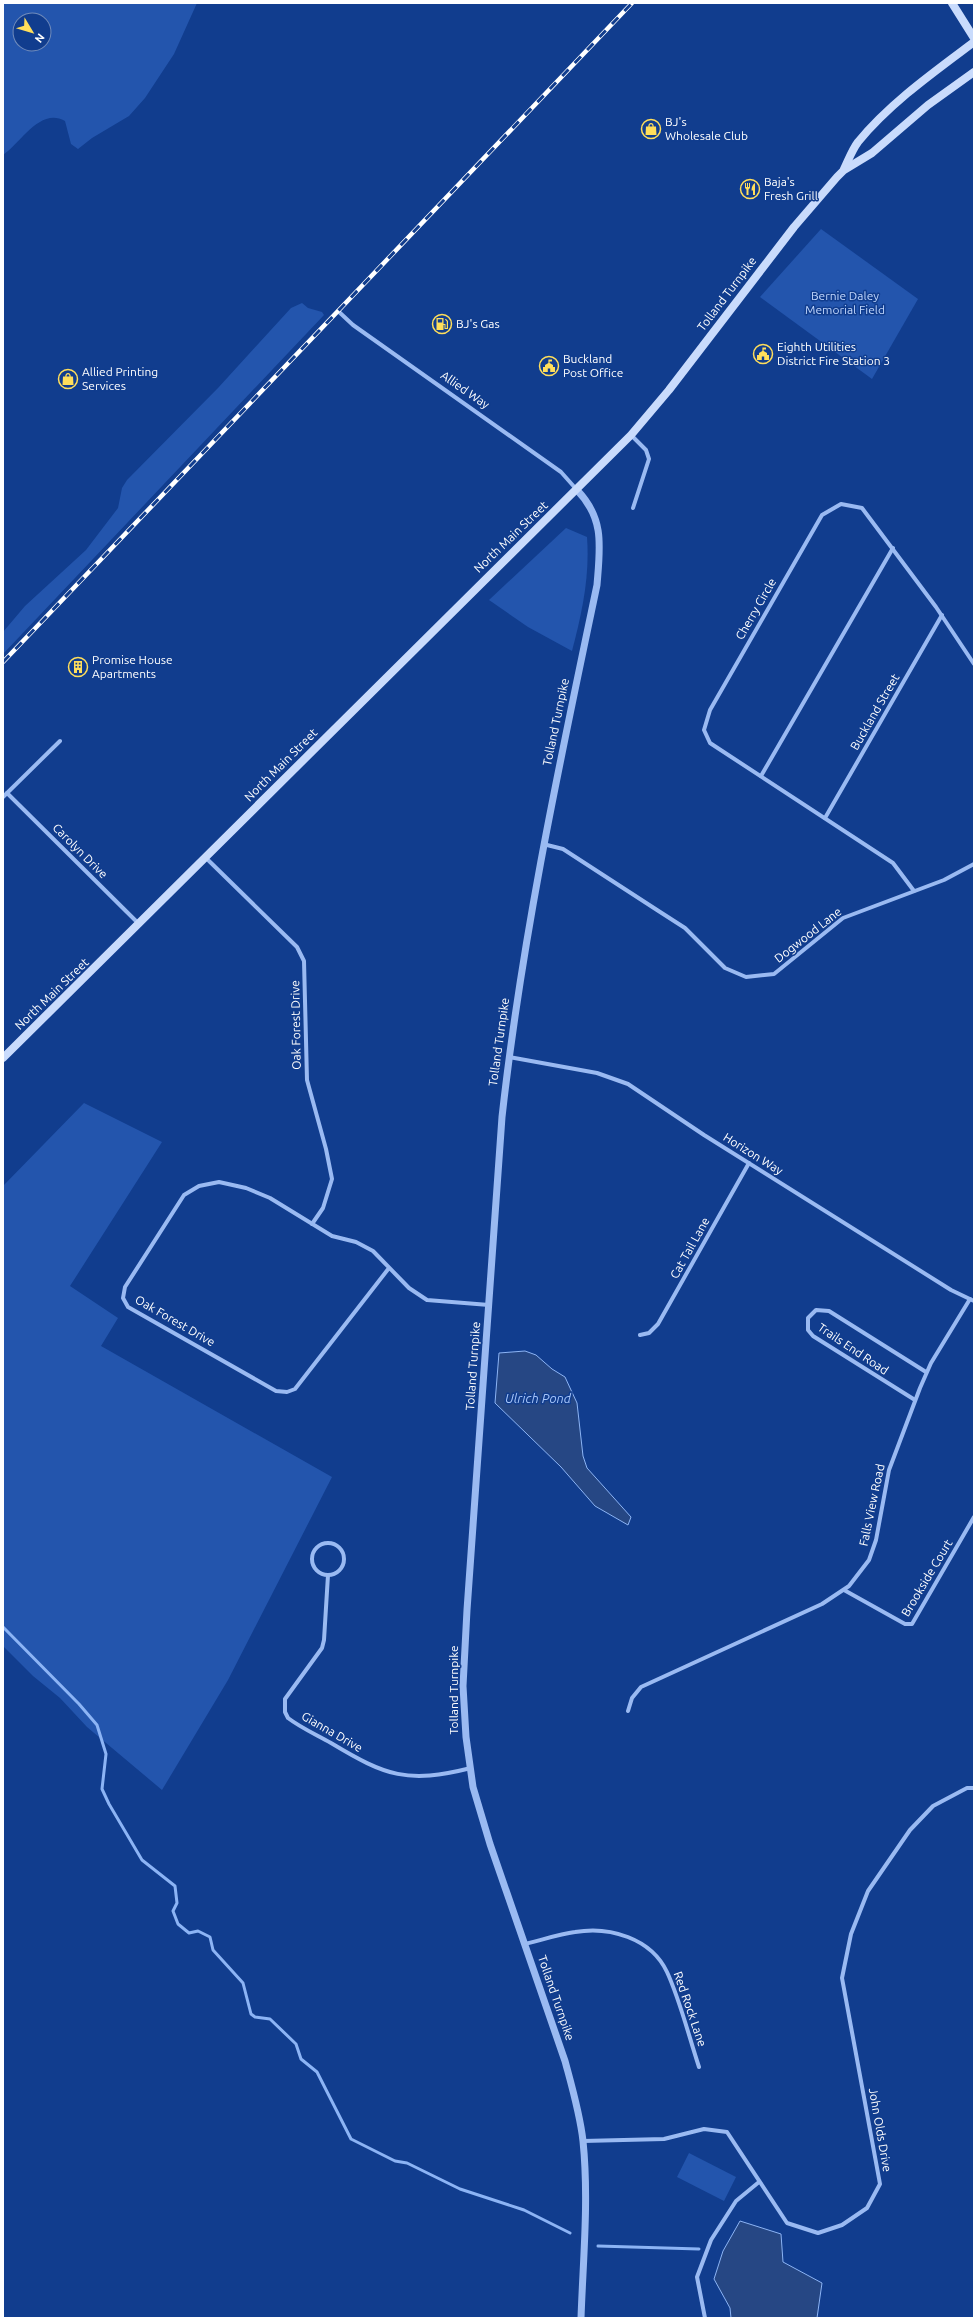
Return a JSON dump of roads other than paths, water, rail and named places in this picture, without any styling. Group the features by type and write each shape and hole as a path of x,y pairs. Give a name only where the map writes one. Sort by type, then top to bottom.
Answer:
{"main road":[{"path":"952,3 974,38"},
{"name":"Tolland Turnpike","path":"577,490 631,435 669,390 794,227 844,170 857,143 908,94 974,42"},
{"name":"Tolland Turnpike","path":"844,170 872,153 928,105 974,72"},
{"name":"North Main Street","path":"3,1058 139,925 449,614 577,490"}],"street":[{"name":"Allied Way","path":"338,310 353,325 561,472 577,490"},
{"path":"631,435 646,450 649,459 633,508"},
{"name":"Tolland Turnpike","path":"577,490 589,503 598,525 600,552 597,584 543,844 509,1057 502,1117 488,1305 463,1686 466,1736 474,1787 490,1844 565,2061 583,2141 586,2191 581,2318"},
{"name":"Cherry Circle","path":"914,891 893,863 710,743 704,730 710,710 822,515 841,504 862,508 942,614 974,664"},
{"path":"761,776 893,548"},
{"name":"Buckland Street","path":"825,818 942,614"},
{"path":"3,797 60,741"},
{"name":"Carolyn Drive","path":"7,792 139,925"},
{"name":"Dogwood Lane","path":"543,844 563,849 685,928 725,968 746,977 774,974 843,918 944,880 974,864"},
{"name":"Oak Forest Drive","path":"206,858 298,947 304,961 307,1080 326,1149 332,1179 323,1208 312,1224"},
{"name":"Horizon Way","path":"509,1057 597,1073 620,1080 951,1290 972,1300"},
{"name":"Cat Tail Lane","path":"640,1335 650,1333 658,1324 749,1163"},
{"name":"Oak Forest Drive","path":"389,1268 295,1389 287,1392 276,1391 128,1307 123,1298 125,1287 184,1195 199,1186 219,1182 246,1188 270,1198 332,1236 356,1242 373,1251 409,1288 427,1300 488,1305"},
{"name":"Falls View Road","path":"628,1712 633,1696 644,1685 814,1608 844,1590 862,1572 873,1552 889,1470 926,1372 972,1300"},
{"name":"Trails End Road","path":"915,1400 813,1336 807,1327 809,1317 818,1310 829,1311 926,1372"},
{"name":"Brookside Court","path":"844,1590 905,1624 911,1625 917,1618 974,1517"},
{"path":"325,1543 331,1543 340,1548 344,1557 342,1568 334,1574 328,1575 318,1572 312,1563 313,1552 316,1548 325,1543"},
{"name":"Gianna Drive","path":"328,1575 324,1640 322,1648 285,1699 285,1712 288,1718 376,1769 391,1773 425,1776 471,1768"},
{"name":"John Olds Drive","path":"583,2141 664,2139 704,2129 727,2132 787,2222 818,2233 842,2225 867,2208 880,2184 842,1978 851,1934 868,1891 910,1830 933,1806 967,1788 974,1788"},
{"name":"Red Rock Lane","path":"525,1944 576,1931 594,1931 617,1932 645,1947 656,1957 667,1972 700,2067"},
{"path":"704,2318 697,2277 710,2240 736,2201 759,2182"}],"water":[{"name":"Ulrich Pond","path":"525,1351 536,1355 552,1369 565,1377 577,1403 583,1456 587,1468 631,1517 628,1525 595,1506 561,1467 495,1403 499,1353"},
{"path":"740,2221 781,2234 783,2262 822,2283 817,2318 731,2318 730,2308 714,2279 723,2251"}],"waterway":[{"path":"3,1627 79,1704 97,1725 106,1754 102,1789 109,1804 142,1860 175,1886 177,1903 173,1911 178,1924 189,1933 198,1931 210,1937 213,1950 243,1983 251,2014 255,2017 270,2019 296,2044 301,2059 317,2072 351,2139 395,2161 407,2163 460,2189 524,2210 570,2233"},
{"path":"598,2246 699,2249"}],"railway":[{"path":"3,662 632,3"}],"place":[{"name":"BJ's Wholesale Club","path":"651,129"},
{"name":"Baja's Fresh Grill","path":"750,189"},
{"name":"BJ's Gas","path":"442,324"},
{"name":"Eighth Utilities District Fire Station 3","path":"763,354"},
{"name":"Buckland Post Office","path":"549,366"},
{"name":"Allied Printing Services","path":"68,379"},
{"name":"Promise House Apartments","path":"78,667"}],"park label":[{"name":"Bernie Daley Memorial Field","path":"845,303"}]}
